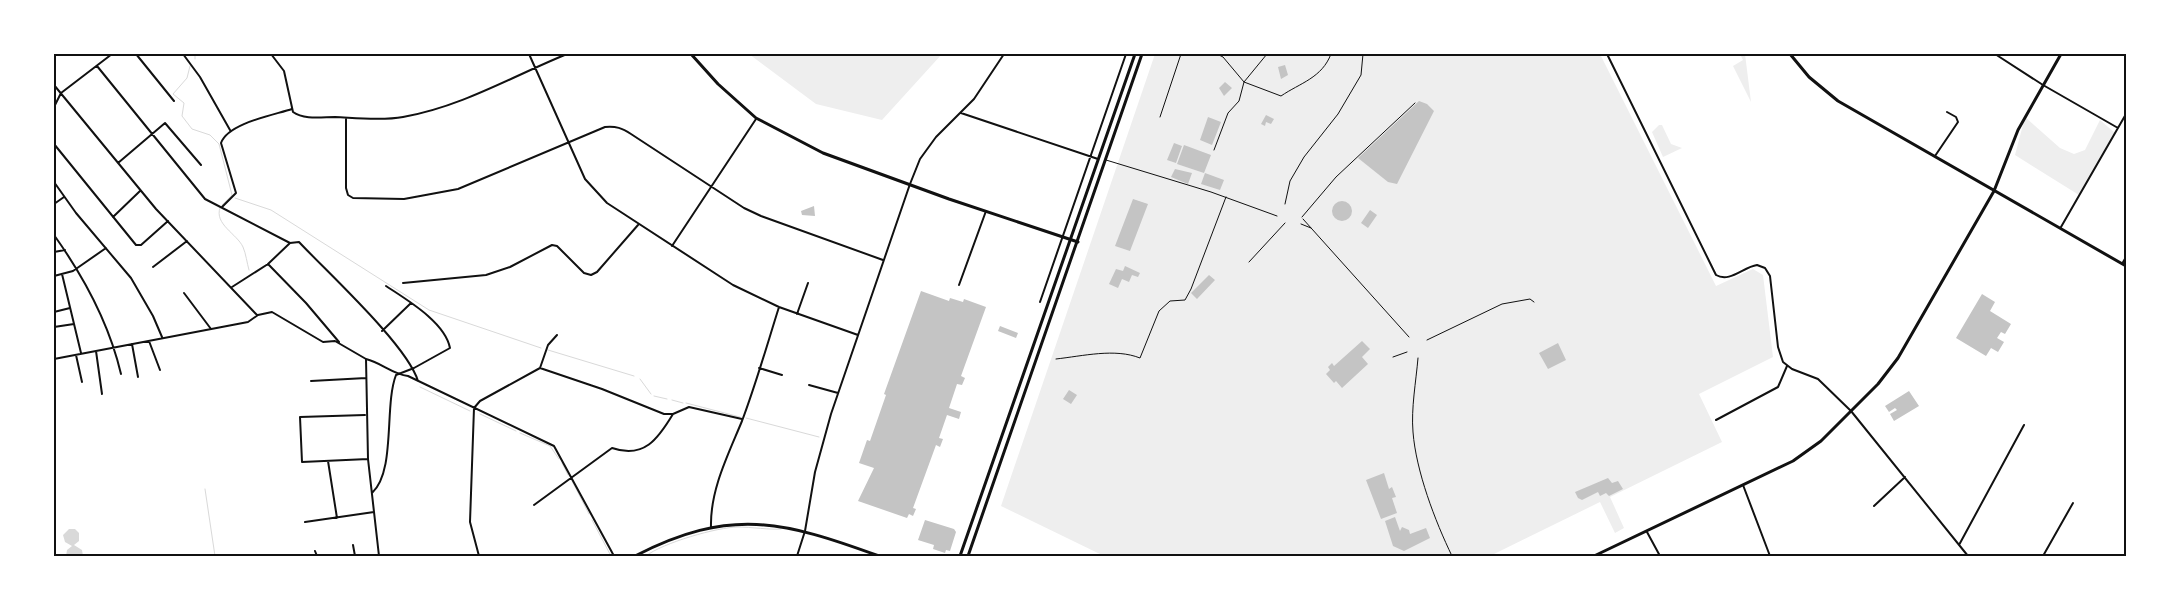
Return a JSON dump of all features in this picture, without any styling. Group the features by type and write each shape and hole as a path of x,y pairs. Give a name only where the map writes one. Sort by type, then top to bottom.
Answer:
{"main road":[{"path":"691,54 718,84 756,118 822,152 1078,242"},
{"path":"960,556 1135,54"},
{"path":"968,556 1142,54"},
{"path":"1790,54 1809,77 1838,101 1994,191 2061,227 2124,265"},
{"path":"1594,556 1785,465 1811,450 1878,384 1898,358 1994,191 2018,130 2061,54"},
{"path":"635,556 679,535 711,527 748,524 805,531 879,556"}],"street":[{"path":"54,107 61,94 112,54"},
{"path":"136,54 174,102"},
{"path":"183,54 200,77 230,130"},
{"path":"271,54 284,71 293,112 301,116 346,118 401,118 426,112 460,102 567,54"},
{"path":"529,54 585,179 599,196 733,286 779,307 858,335"},
{"path":"797,556 805,531 815,472 838,393 883,260 920,159 936,137 961,113 986,84 1004,54"},
{"path":"1040,302 1126,54"},
{"path":"1607,54 1716,275 1721,278 1728,277 1757,265 1768,271 1778,347 1781,357 1787,366 1818,379 1850,411 1968,556"},
{"path":"1995,54 2043,85 2118,128"},
{"path":"97,66 151,135 205,198 290,243 299,242 382,330 414,368 418,381"},
{"path":"54,85 141,191 258,315"},
{"path":"222,207 236,193 222,143 230,130 292,109"},
{"path":"1935,156 1958,122 1956,117 1947,112"},
{"path":"961,113 1098,159"},
{"path":"2061,227 2126,114"},
{"path":"346,118 346,188 348,195 353,198 404,199 431,196 458,189 605,127 621,128 761,216 883,260"},
{"path":"672,246 756,118"},
{"path":"118,163 165,123 201,165"},
{"path":"54,144 139,247 168,221"},
{"path":"54,182 131,278 153,316 162,338"},
{"path":"113,217 141,191"},
{"path":"54,204 64,196"},
{"path":"959,285 986,210"},
{"path":"402,283 486,275 510,267 552,244 557,246 584,273 591,275 597,272 638,224"},
{"path":"54,234 78,268 90,290 112,347 117,355 121,374"},
{"path":"153,267 187,241"},
{"path":"232,287 268,264 290,243"},
{"path":"54,276 78,268 106,248"},
{"path":"54,252 65,250"},
{"path":"2124,265 2126,257"},
{"path":"268,264 306,303 340,344"},
{"path":"62,274 82,354"},
{"path":"797,314 808,283"},
{"path":"386,286 432,319 450,348 414,368 396,375"},
{"path":"184,292 211,329"},
{"path":"382,330 411,303"},
{"path":"711,527 711,513 722,470 742,419 779,307"},
{"path":"54,312 70,308"},
{"path":"54,359 248,322 258,315 272,312 323,342 335,341 366,359 379,362 396,375 408,376 554,446 573,477 606,546 614,556"},
{"path":"54,327 74,324"},
{"path":"479,556 470,522 474,408 480,401 540,368 548,345 557,335"},
{"path":"149,341 160,370"},
{"path":"132,344 138,377"},
{"path":"96,351 102,394"},
{"path":"76,355 82,382"},
{"path":"366,359 368,459 379,556"},
{"path":"1716,420 1778,387 1787,366"},
{"path":"540,368 602,389 664,414 673,414 689,407 742,419"},
{"path":"759,368 782,375"},
{"path":"372,492 382,479 388,445 390,393 396,375"},
{"path":"311,382 366,378"},
{"path":"809,385 838,393"},
{"path":"534,505 612,448 625,452 637,452 661,434 673,414"},
{"path":"366,415 300,417 302,462 368,459"},
{"path":"1959,545 2024,425"},
{"path":"328,460 337,518"},
{"path":"1874,506 1904,477"},
{"path":"1743,485 1770,556"},
{"path":"2043,556 2073,503"},
{"path":"305,522 374,512"},
{"path":"1647,531 1660,556"},
{"path":"352,545 355,556"},
{"path":"315,552 317,556"}],"lane":[{"path":"1160,117 1181,54"},
{"path":"1217,54 1223,57 1244,82 1281,96 1312,79 1323,68 1331,54"},
{"path":"1214,150 1228,113 1239,101 1244,82 1267,54"},
{"path":"1284,204 1290,181 1304,157 1338,114 1361,75 1363,54"},
{"path":"1409,337 1303,218 1336,177 1415,103"},
{"path":"1105,159 1276,216"},
{"path":"1056,359 1117,353 1130,354 1140,358 1159,311 1170,301 1185,300 1191,289 1226,198"},
{"path":"1249,262 1285,223"},
{"path":"1301,224 1312,229"},
{"path":"1427,340 1502,304 1530,299 1534,302"},
{"path":"1393,357 1407,352"},
{"path":"1418,358 1413,431 1433,509 1452,556"}],"shaded area":[{"path":"749,54 942,54 882,120 816,104"},
{"path":"1155,54 1600,54 1716,286 1753,269 1763,275 1773,357 1699,394 1722,442 1610,497 1624,528 1615,533 1600,502 1490,556 1104,556 1001,506"},
{"path":"1740,54 1745,54 1751,102 1733,66 1743,60"},
{"path":"2025,117 2060,148 2074,154 2085,150 2100,120 2115,133 2079,195 2015,155"},
{"path":"1659,125 1662,125 1671,144 1682,148 1663,157 1652,132"},
{"path":"69,529 75,529 79,533 79,541 74,545 82,550 83,556 66,556 67,550 72,546 65,542 63,535"}],"building":[{"path":"1285,65 1288,75 1281,79 1278,67"},
{"path":"1225,82 1232,88 1224,96 1219,88"},
{"path":"1419,101 1427,104 1434,111 1397,184 1388,182 1358,158"},
{"path":"1266,115 1274,119 1271,124 1266,122 1265,126 1261,124"},
{"path":"1208,117 1221,122 1212,145 1200,140"},
{"path":"1174,143 1182,146 1176,163 1167,160"},
{"path":"1184,145 1211,155 1204,173 1177,164"},
{"path":"1175,169 1192,173 1188,184 1171,177"},
{"path":"1205,173 1224,180 1220,190 1201,184"},
{"path":"1133,199 1148,204 1130,251 1115,246"},
{"path":"1338,201 1346,201 1352,207 1352,215 1346,221 1338,221 1332,215 1332,207"},
{"path":"814,206 815,216 802,215 801,211"},
{"path":"1370,210 1377,215 1368,228 1361,223"},
{"path":"1125,266 1140,273 1138,277 1132,275 1129,282 1122,279 1118,288 1109,284 1116,269 1123,271"},
{"path":"1209,275 1215,280 1197,299 1191,293"},
{"path":"921,291 949,301 950,298 963,302 964,299 986,307 961,376 965,378 962,385 957,384 949,408 961,412 959,419 947,415 939,438 943,439 940,447 936,445 913,508 916,509 913,516 909,514 907,518 858,501 874,468 859,463 867,440 870,441 886,395 884,394"},
{"path":"1982,294 1995,302 1990,311 2011,324 2005,334 2001,332 1997,338 2004,342 1998,352 1991,348 1986,356 1956,338"},
{"path":"1000,326 1018,333 1016,338 998,331"},
{"path":"1362,341 1370,349 1362,357 1368,364 1342,388 1336,381 1334,383 1326,374 1330,370 1328,367 1332,363 1334,366"},
{"path":"1558,343 1566,360 1548,369 1539,353"},
{"path":"1069,390 1077,395 1071,404 1063,399"},
{"path":"1909,391 1919,406 1894,421 1890,414 1897,410 1895,408 1889,412 1885,406"},
{"path":"1384,473 1389,489 1392,487 1396,497 1392,498 1397,513 1381,519 1366,480"},
{"path":"1608,478 1612,483 1618,481 1623,489 1609,496 1606,493 1600,496 1598,492 1582,500 1578,498 1575,492"},
{"path":"1395,517 1400,531 1402,527 1409,530 1410,534 1426,528 1430,538 1404,551 1393,546 1385,521"},
{"path":"925,520 954,529 956,532 950,551 946,550 945,553 933,549 934,545 918,540"}],"waterway":[{"path":"195,54 195,59"},
{"path":"190,66 187,78 173,94 184,103 182,116 192,129 210,135 219,144 232,195 222,205"},
{"path":"235,198 271,210 429,310 541,348"},
{"path":"220,208 220,219 243,247 249,270"},
{"path":"548,350 634,376"},
{"path":"640,379 651,394"},
{"path":"420,387 470,411"},
{"path":"654,396 667,399"},
{"path":"672,400 683,403"},
{"path":"686,403 740,417"},
{"path":"480,414 516,431"},
{"path":"746,418 819,437"},
{"path":"520,433 550,446 559,459"},
{"path":"562,463 568,475"},
{"path":"572,481 589,514"},
{"path":"205,489 215,556"},
{"path":"592,520 611,556"},
{"path":"646,556 677,541 717,530 738,527 781,529"}]}
